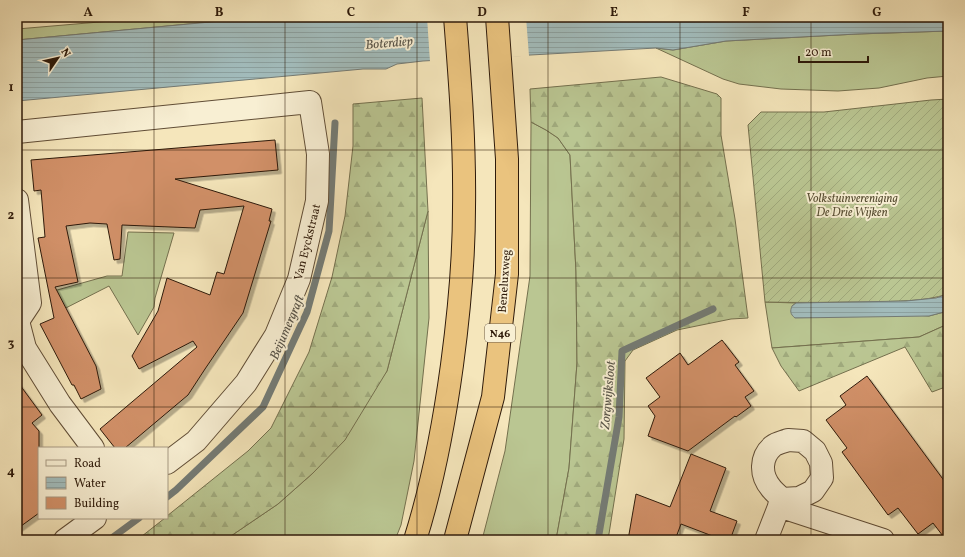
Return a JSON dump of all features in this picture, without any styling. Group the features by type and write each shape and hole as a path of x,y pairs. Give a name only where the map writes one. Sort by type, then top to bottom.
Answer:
{"highway":[{"path":"416,540 438,453 444,418 456,337 463,252 464,168 455,17"},
{"name":"Beneluxweg","path":"455,540 493,397 507,274 507,159 497,17"}],"street":[{"name":"Van Eyckstraat","path":"17,132 310,102 318,154 317,201 299,279 276,335 246,383 196,441 168,462"},
{"path":"17,200 30,303 18,321 25,348 60,404 92,447"},
{"path":"766,540 780,503 883,540"},
{"path":"65,540 93,519"}],"green space":[{"path":"158,17 264,17 17,40 17,29"},
{"path":"948,31 948,76 927,78 879,88 838,91 781,89 739,84 723,79 656,48 673,50 726,41"},
{"path":"661,77 717,94 721,98 721,135 735,219 748,318 731,319 677,330 633,350 625,361 624,439 608,540 556,540 569,468 577,363 576,272 570,155 558,138 531,122 530,89"},
{"path":"422,98 428,211 387,371 345,440 313,473 278,504 225,540 137,540 164,519 168,519 168,515 248,451 271,428 309,352 332,277 345,216 353,146 353,104"},
{"name":"Volkstuinvereniging De Drie Wijken","path":"948,99 948,294 919,300 899,301 765,302 748,125 761,112 824,112"},
{"path":"531,122 558,138 570,155 576,272 577,363 569,468 556,540 482,540 505,451 530,276"},
{"path":"428,211 429,318 414,461 401,525 395,540 225,540 278,504 313,473 387,371"},
{"path":"128,232 174,233 155,298 154,307 138,335 109,286 54,314 50,292 107,276 122,276"},
{"path":"765,302 796,303 792,306 929,316 948,311 948,324 919,337 772,348"},
{"path":"948,324 948,386 932,392 905,347 799,391 781,366 772,348 919,337"}],"water":[{"name":"Boterdiep","path":"264,17 948,17 948,31 726,41 673,50 656,48 423,61 397,64 386,69 363,69 17,101 17,40"},
{"path":"948,294 948,311 929,316 795,318 791,312 792,306 796,303 906,301 936,298"}],"pier":[{"path":"427,17 526,17 529,56 430,62"}],"building":[{"path":"275,140 278,170 175,179 272,209 269,221 271,221 243,313 188,395 126,447 114,447 100,429 197,347 193,341 139,369 132,356 158,311 167,278 210,295 217,272 224,274 244,206 200,210 195,228 122,225 120,259 114,260 107,224 90,223 66,226 78,282 55,287 96,366 101,389 81,399 40,324 54,318 38,238 45,237 41,190 34,191 31,160"},
{"path":"722,340 739,362 735,365 754,391 745,397 751,406 688,451 648,436 655,416 648,406 660,397 646,378 680,353 688,365"},
{"path":"867,376 948,486 948,540 946,540 933,523 918,534 898,508 888,515 842,452 847,448 826,420 846,405 840,396"},
{"path":"17,381 42,415 32,423 39,431 38,514 17,529"},
{"path":"691,454 726,468 710,511 737,521 730,540 723,540 681,524 675,540 628,540 636,494 670,507"}],"waterway":[{"name":"Beijumergraft","path":"168,496 263,407 307,312 329,231 335,123"},
{"name":"Zorgwijksloot","path":"598,540 619,417 622,351 713,309"},
{"name":"Beijumergraft","path":"109,540 138,519"}]}
